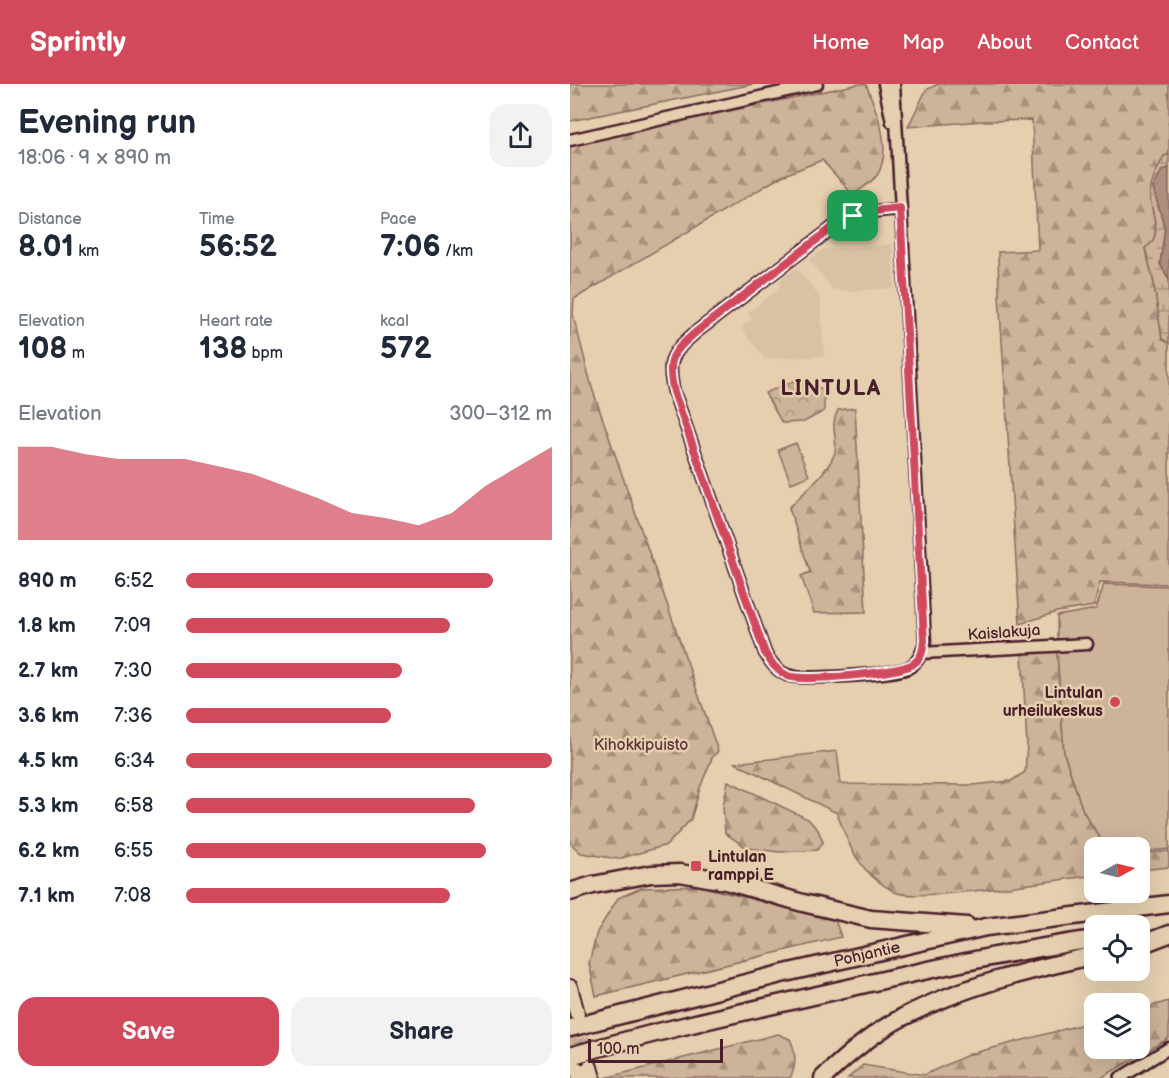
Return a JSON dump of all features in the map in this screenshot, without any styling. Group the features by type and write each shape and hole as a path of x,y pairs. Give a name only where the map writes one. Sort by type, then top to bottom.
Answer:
{"highway":[{"path":"570,892 593,885 651,874 680,873 726,881 803,903 872,919 986,927"},
{"path":"570,882 593,885"},
{"name":"Pohjantie","path":"573,1020 986,927 1169,904"},
{"path":"1150,933 1169,932"},
{"path":"1150,941 1169,932"},
{"name":"Pohjantie","path":"580,1069 665,1030 917,971 1033,948 1084,941"},
{"path":"824,1078 855,1049 903,1017 963,991 1084,958"}],"main road":[{"path":"570,987 573,1020"}],"street":[{"path":"570,140 817,84"},
{"path":"884,84 896,141"},
{"path":"894,84 924,640 922,653 914,664 906,669 795,678 777,670 765,653 674,392 670,375 671,363 677,349 696,332 840,222 865,212 900,208"},
{"name":"Kaislakuja","path":"922,653 1087,644"},
{"path":"1120,1078 1169,1048"}],"shaded area":[{"path":"1169,168 1169,279 1160,264 1165,228 1153,188 1162,170"},
{"path":"892,244 894,288 850,291 832,289 809,260 824,249"},
{"path":"797,268 820,297 824,356 765,359 741,328 752,319 747,313 779,289 781,279"}],"green space":[{"path":"570,84 754,84 570,121"},
{"name":"Kihokkipuisto","path":"866,84 878,117 883,140 882,163 873,180 853,195 822,160 782,176 574,299 573,314 592,388 718,751 712,758 700,788 691,819 667,845 618,859 581,853 570,843 570,147 624,133"},
{"path":"938,84 1169,84 1169,155 1164,156 1153,187 1151,203 1155,231 1151,243 1145,249 1153,278 1162,339 1169,343 1169,584 1100,582 1094,606 1057,612 1020,624 998,252 1038,250 1032,120 908,127 926,90"},
{"path":"1169,155 1169,168 1162,171 1153,188 1165,228 1160,264 1169,279 1169,343 1162,339 1153,278 1145,248 1151,243 1156,231 1150,196 1151,186 1164,156"},
{"path":"794,381 824,389 824,411 804,422 782,423 765,393"},
{"path":"855,408 866,612 814,613 801,576 810,572 789,508 832,459 836,446 834,421 838,410"},
{"path":"796,443 809,476 791,483 778,450"},
{"name":"Lintulan urheilukeskus","path":"1104,584 1169,586 1169,849 1150,851 1150,837 1100,837 1083,811 1064,753 1057,616 1096,609"},
{"name":"Kihokkipuisto","path":"1057,651 1064,753 1083,811 1100,837 1084,837 1084,877 959,893 908,895 895,892 873,877 857,859 837,813 735,763 837,751 841,784 973,785 1011,781 1025,772 1027,745 1022,653"},
{"path":"728,781 808,819 818,830 823,842 817,850 779,852 747,848 725,833 723,806"},
{"path":"1169,851 1169,867 1150,869 1150,853"},
{"path":"699,886 835,920 841,937 596,996 589,963 597,932 618,898 641,888"},
{"path":"1169,1001 1169,1038 1150,1049 1150,1006"},
{"path":"1084,1024 1084,1059 1133,1059 1101,1078 848,1078 863,1065 924,1075 970,1054"},
{"path":"778,1034 790,1039 794,1048 795,1064 790,1078 605,1078"}],"tunnel":[{"path":"578,1017 588,1059"},
{"path":"570,1039 576,1063"}],"place":[{"name":"Lintulan urheilukeskus","path":"1115,702"},
{"name":"Lintulan ramppi E","path":"696,866"}],"district":[{"name":"LINTULA","path":"831,388"}],"route":[{"path":"900,208 924,642 920,658 906,669 795,678 777,670 765,653 674,392 670,375 671,363 677,349 696,332 840,222 853,216 865,212 900,208"}]}
